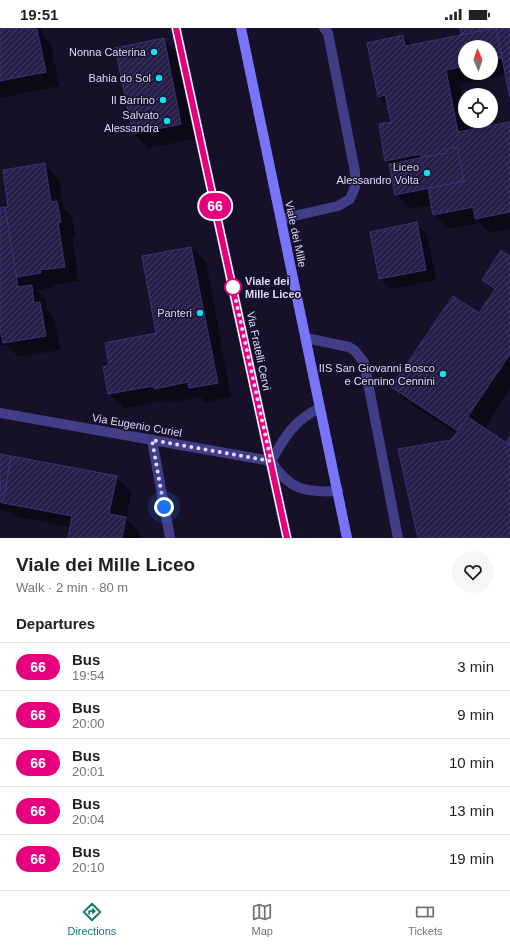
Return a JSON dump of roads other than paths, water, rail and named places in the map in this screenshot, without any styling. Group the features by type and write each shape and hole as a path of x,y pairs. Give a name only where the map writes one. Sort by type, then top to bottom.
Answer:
{"main road":[{"name":"Viale dei Mille","path":"241,28 347,538"}],"street":[{"name":"Via Fratelli Cervi","path":"176,28 287,538"},
{"path":"281,219 338,206 350,199 355,187 355,172 328,33 324,28"},
{"path":"306,338 349,347 354,350 364,362 398,538"},
{"path":"320,408 308,413 294,425 286,434 271,461 282,476 298,488 315,493 338,492"},
{"name":"Via Eugenio Curiel","path":"0,413 271,461"},
{"path":"152,440 170,538"}],"place":[{"name":"Nonna Caterina","path":"154,52"},
{"name":"Bahia do Sol","path":"159,78"},
{"name":"Il Barrino","path":"163,100"},
{"name":"Salvato Alessandra","path":"167,121"},
{"name":"Liceo Alessandro Volta","path":"427,173"},
{"name":"Viale dei Mille Liceo","path":"233,287"},
{"name":"Panteri","path":"200,313"},
{"name":"IIS San Giovanni Bosco e Cennino Cennini","path":"443,374"}]}
